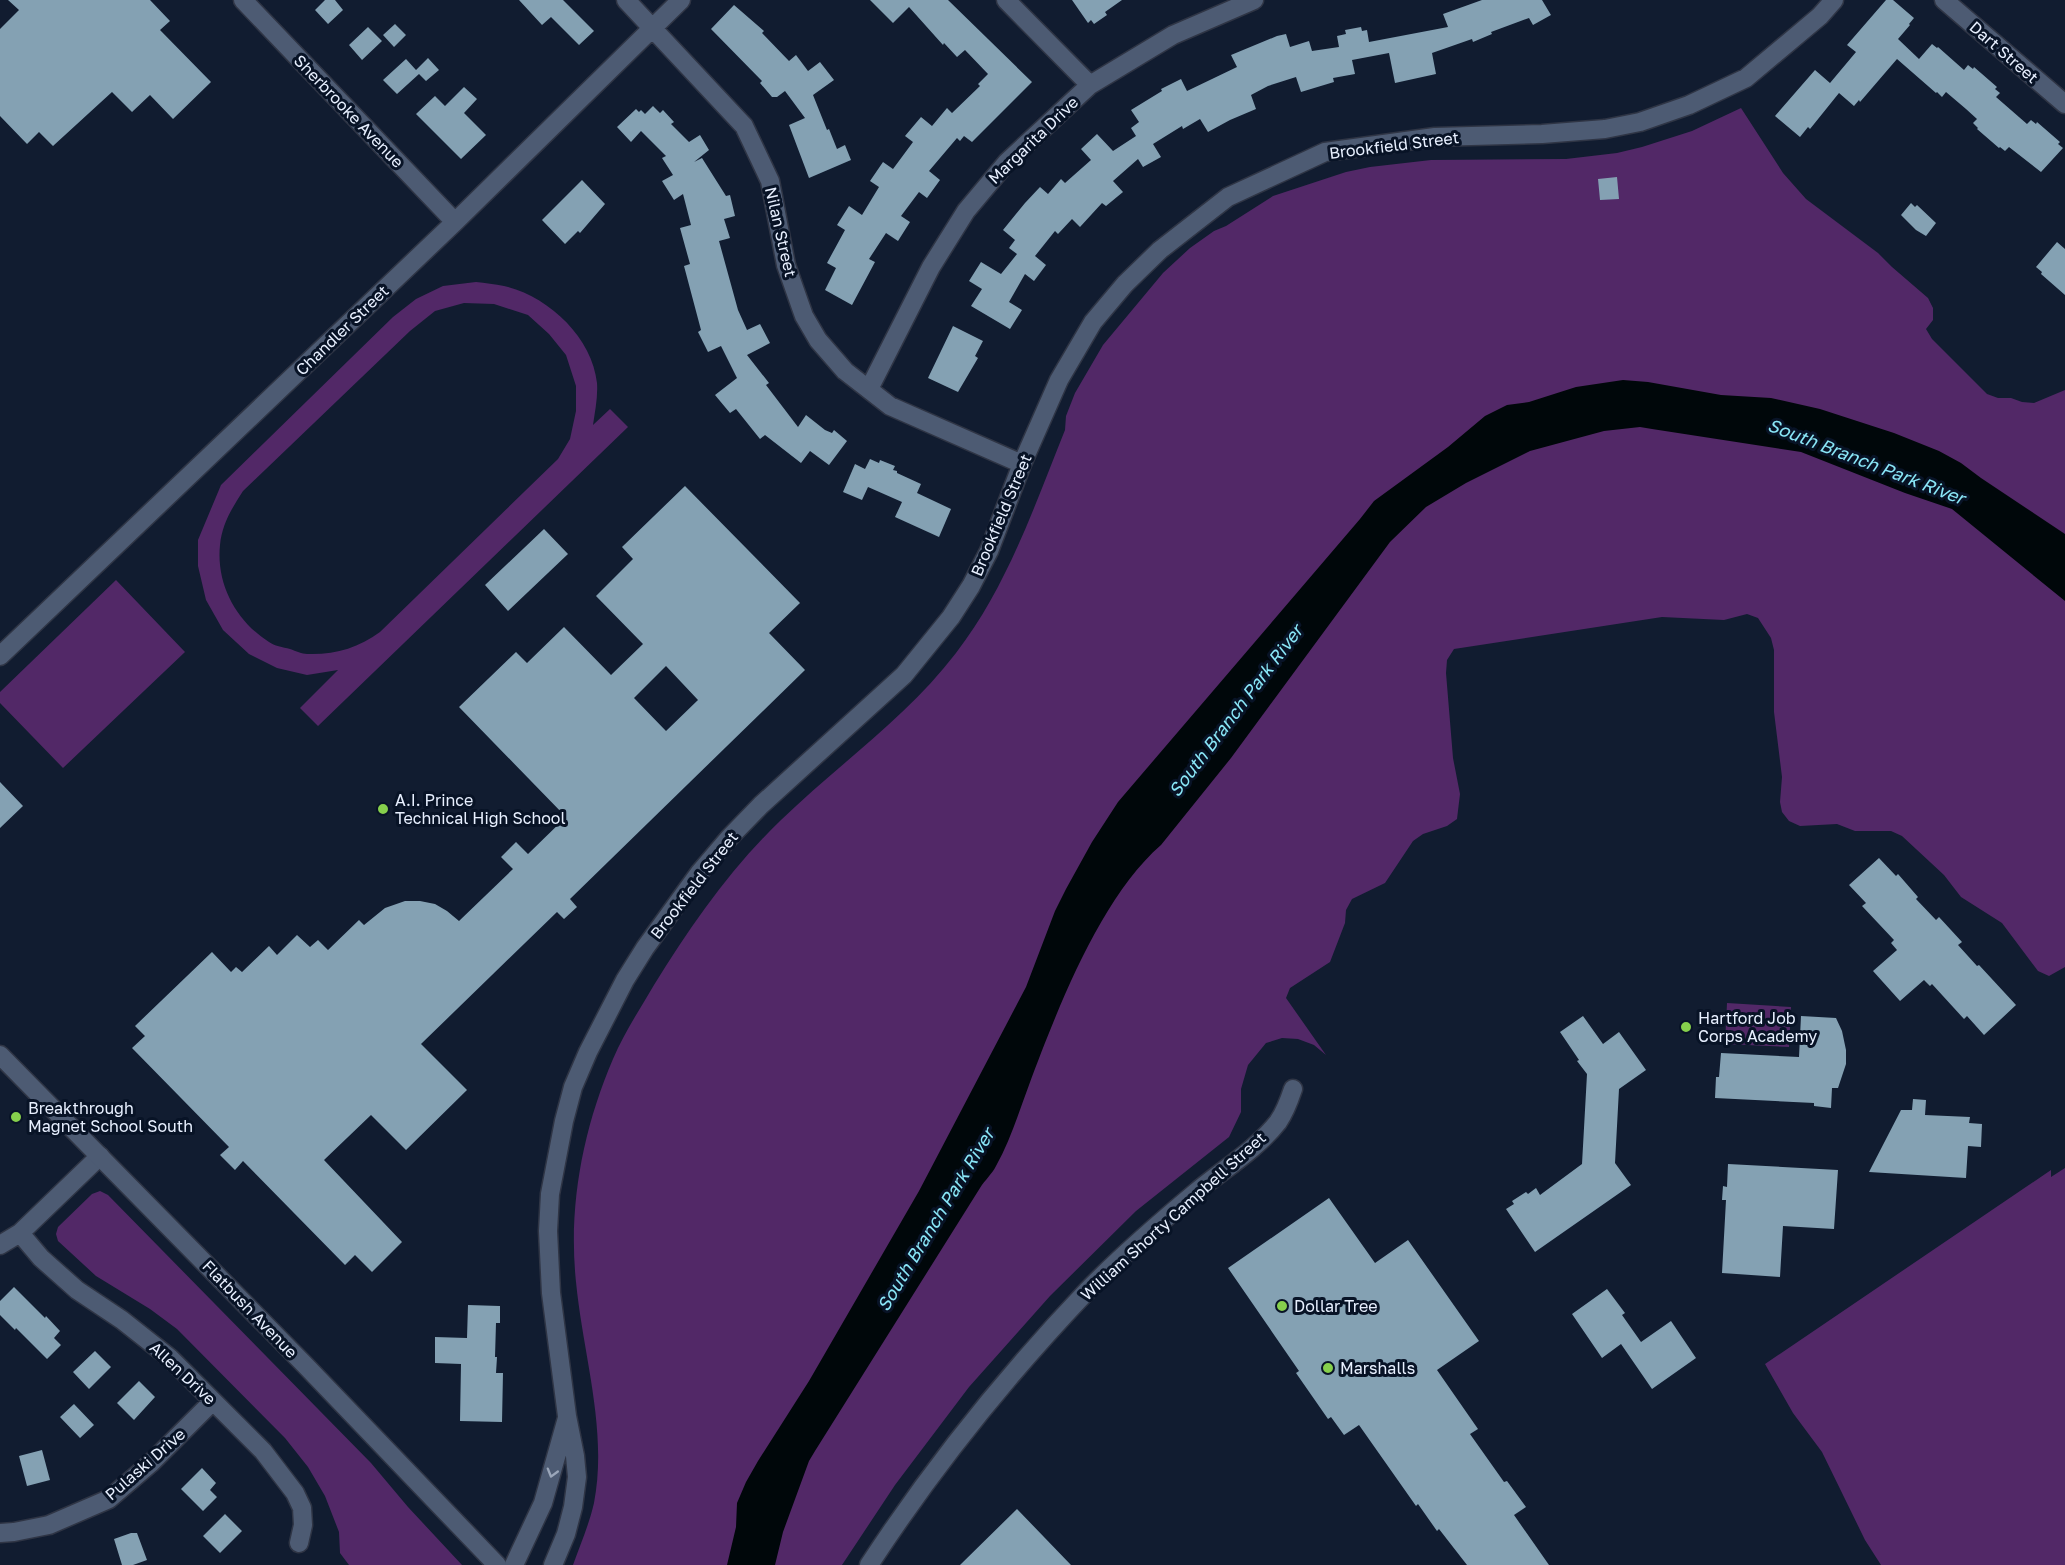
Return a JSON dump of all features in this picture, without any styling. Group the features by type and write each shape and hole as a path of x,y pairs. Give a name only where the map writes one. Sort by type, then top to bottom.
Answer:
{"street":[{"name":"Sherbrooke Avenue","path":"243,0 455,222"},
{"name":"Nilan Street","path":"626,0 744,126 770,181 786,265 804,316 818,340 838,363 890,406 1022,464"},
{"name":"Chandler Street","path":"0,656 455,222 681,0"},
{"path":"1006,0 1089,85"},
{"name":"Margarita Drive","path":"869,389 931,267 966,210 1006,162 1089,85 1173,35 1254,0"},
{"name":"Brookfield Street","path":"553,1565 566,1534 573,1508 577,1477 567,1416 549,1267 550,1194 573,1087 588,1052 625,980 672,909 700,872 761,805 904,675 951,617 971,586 989,551 1022,464 1059,380 1093,322 1125,284 1161,250 1228,197 1325,152 1435,136 1553,134 1605,129 1640,122 1689,105 1746,78 1820,16 1834,0"},
{"name":"Dart Street","path":"1944,0 2065,104"},
{"name":"Flatbush Avenue","path":"0,1055 306,1366 497,1565"},
{"name":"William Shorty Campbell Street","path":"869,1565 962,1434 1022,1363 1088,1290 1118,1261 1193,1194 1265,1136 1283,1113 1293,1089"},
{"path":"0,1245 20,1233 100,1156"},
{"name":"Allen Drive","path":"20,1233 41,1258 77,1290 122,1320 170,1358 263,1451 295,1493 302,1508 303,1525 299,1543"},
{"name":"Pulaski Drive","path":"0,1533 50,1525 109,1499 151,1463 213,1401"},
{"name":"Brookfield Street","path":"514,1565 543,1503 567,1416"}],"shaded area":[{"path":"1741,108 1783,173 1806,199 1878,253 1928,298 1933,308 1933,320 1926,329 1932,339 1987,394 1998,398 2034,403 2065,390 2065,967 2049,976 2038,971 2002,923 1961,897 1944,875 1902,836 1891,831 1855,831 1837,824 1800,826 1789,821 1782,812 1780,802 1782,777 1774,712 1774,650 1771,638 1758,618 1747,614 1724,620 1662,617 1454,649 1447,660 1446,673 1453,758 1460,794 1457,819 1413,841 1385,883 1352,899 1346,910 1345,923 1330,962 1290,988 1286,998 1326,1055 1314,1045 1298,1039 1282,1038 1266,1043 1248,1065 1241,1089 1241,1112 1229,1137 1136,1211 1050,1296 969,1387 895,1485 842,1565 573,1565 594,1503 598,1476 593,1392 576,1282 574,1225 576,1196 593,1113 613,1059 632,1021 668,963 697,919 729,877 781,820 916,698 937,676 974,628 1018,546 1065,430 1066,416 1075,393 1103,345 1163,273 1190,248 1273,196 1346,172 1370,167 1431,160 1566,159 1617,153 1692,131"},
{"path":"476,282 504,286 520,291 551,309 577,335 587,350 593,366 597,388 593,425 610,409 628,427 318,726 300,708 338,670 307,675 277,668 249,654 223,630 206,600 198,566 198,540 221,485 393,317 416,299 443,286","holes":["464,303 494,304 528,315 549,334 566,355 576,386 576,411 570,439 558,459 372,638 337,652 317,654 303,654 271,643 257,633 238,612 221,574 220,545 223,530 231,510 243,491 410,331 435,311"]},
{"path":"116,580 185,652 63,768 0,703 0,692"},
{"path":"1727,1003 1791,1007 1789,1047 1725,1044"},
{"path":"2065,1168 2065,1565 1881,1565 1865,1540 1822,1452 1793,1413 1765,1364 2051,1170 2051,1177"},
{"path":"100,1191 108,1195 371,1463 462,1565 349,1565 340,1553 339,1532 325,1496 308,1467 285,1438 177,1329 150,1309 96,1276 58,1241 56,1234 58,1227 92,1194"}],"water":[{"name":"South Branch Park River","path":"1623,380 1648,382 1721,395 1771,398 1820,409 1894,433 1939,451 1961,463 2065,534 2065,601 1952,509 1801,452 1640,427 1604,431 1530,451 1466,483 1426,507 1390,542 1231,758 1119,894 1100,924 1067,990 1010,1137 993,1172 980,1188 809,1461 783,1532 775,1565 727,1565 736,1527 737,1503 746,1482 809,1381 919,1191 1026,987 1055,911 1066,889 1118,802 1374,501 1448,447 1485,416 1507,405 1529,402 1576,387"}],"building":[{"path":"8,0 150,0 170,21 160,30 211,82 173,119 150,95 132,112 112,92 53,146 39,132 27,144 0,116 0,29 19,10"},
{"path":"325,0 335,0 343,10 328,24 315,10"},
{"path":"519,0 563,0 594,31 579,45 551,17 542,25"},
{"path":"870,0 948,0 1032,82 972,142 964,136 960,141 957,138 929,171 940,180 927,198 919,192 901,216 910,222 898,241 886,233 869,259 875,262 852,305 825,290 836,268 827,263 845,230 837,225 849,206 862,215 879,187 870,181 883,162 893,169 913,142 905,136 921,117 932,126 947,108 952,113 980,86 978,84 988,74 965,50 957,57 909,7 893,23"},
{"path":"1072,0 1122,0 1105,12 1107,15 1094,24 1091,20 1088,23"},
{"path":"1482,0 1542,0 1551,15 1533,25 1529,18 1491,32 1492,34 1473,42 1472,39 1432,53 1436,74 1395,83 1389,53 1352,60 1355,74 1333,78 1334,82 1301,92 1296,77 1268,86 1251,95 1256,109 1208,132 1200,119 1183,129 1182,126 1153,144 1161,157 1143,167 1138,159 1113,181 1123,192 1106,206 1102,203 1080,227 1072,219 1058,234 1055,231 1035,256 1046,265 1034,281 1025,274 1009,302 1022,310 1010,329 971,306 982,289 969,281 981,262 1001,274 1017,254 1009,248 1015,240 1003,230 1025,203 1040,187 1048,194 1061,179 1065,183 1091,160 1081,149 1097,134 1113,151 1136,136 1131,128 1139,122 1131,110 1162,91 1161,89 1181,79 1187,91 1237,67 1231,55 1277,36 1286,34 1290,47 1309,41 1312,51 1339,47 1337,36 1346,34 1345,30 1361,27 1362,31 1367,30 1369,42 1448,27 1443,14"},
{"path":"1886,0 1893,0 1914,18 1898,39 1919,59 1932,44 1964,70 1968,65 1973,69 1974,67 1997,87 1995,89 2000,93 1996,97 2027,124 2031,120 2036,124 2037,122 2060,142 2058,144 2063,148 2041,172 2009,147 2005,151 1999,148 1977,129 1973,123 1977,119 1966,109 1946,92 1942,97 1936,93 1897,59 1860,102 1859,100 1854,106 1839,93 1810,129 1808,127 1800,137 1775,116 1815,70 1830,83 1856,52 1847,45"},
{"path":"734,5 764,31 762,33 789,61 796,55 808,71 820,62 834,80 813,95 837,149 845,145 851,160 809,178 789,125 805,118 785,91 777,97 772,97 760,83 762,81 711,29"},
{"path":"395,24 406,35 394,47 383,35"},
{"path":"368,27 382,41 362,60 349,45"},
{"path":"428,58 439,70 426,81 419,74 397,94 383,80 406,59 416,70"},
{"path":"464,87 477,99 464,113 486,135 461,159 416,114 435,96 445,106"},
{"path":"653,106 660,113 663,110 674,122 671,124 689,142 700,135 709,150 694,162 702,158 726,196 730,195 735,216 724,219 730,238 719,241 738,310 747,330 760,324 770,343 747,355 769,383 766,385 798,427 806,415 825,430 832,433 834,430 847,441 829,465 810,451 801,463 765,435 760,439 736,409 730,413 715,395 737,378 721,346 708,352 698,332 701,330 684,266 690,264 680,228 691,225 683,194 674,200 662,181 673,175 662,158 666,156 641,131 631,142 617,127 636,109 645,114"},
{"path":"1617,177 1619,199 1600,200 1598,179"},
{"path":"582,180 605,204 580,233 578,231 565,244 542,220"},
{"path":"1911,203 1915,207 1917,205 1936,223 1926,236 1916,230 1901,215"},
{"path":"2057,242 2065,249 2065,295 2036,267"},
{"path":"953,326 983,341 975,356 978,358 958,392 928,378"},
{"path":"870,459 895,466 893,470 897,473 921,484 917,493 951,509 939,537 895,517 902,502 868,487 862,500 843,492 855,464 865,469"},
{"path":"685,486 800,603 769,633 805,670 570,899 577,907 564,919 557,912 421,1044 467,1090 406,1150 371,1115 324,1160 402,1242 372,1272 355,1255 345,1265 243,1161 235,1170 220,1155 229,1147 132,1048 145,1036 135,1026 212,952 231,972 236,967 242,972 269,946 277,955 297,935 310,947 318,940 328,950 359,920 364,925 385,908 405,901 435,904 459,921 513,869 501,857 516,842 528,854 566,817 459,707 516,652 527,663 564,627 611,675 643,644 596,596 633,559 622,547","holes":["666,666 698,700 666,731 634,698"]},
{"path":"544,529 568,554 508,611 485,585"},
{"path":"0,782 23,806 0,828"},
{"path":"1879,858 1896,876 1898,874 1918,897 1916,899 1936,920 1939,917 1962,942 1958,945 2016,1005 1984,1035 1967,1016 1964,1019 1932,984 1930,986 1924,980 1900,1001 1873,971 1897,950 1891,943 1894,940 1862,906 1866,903 1849,885"},
{"path":"1583,1016 1603,1044 1619,1032 1646,1070 1619,1089 1615,1163 1631,1185 1535,1252 1506,1209 1514,1204 1512,1201 1526,1192 1528,1194 1536,1188 1540,1195 1582,1164 1587,1074 1560,1032"},
{"path":"1801,1016 1836,1018 1842,1031 1846,1064 1838,1088 1832,1088 1831,1108 1814,1106 1814,1103 1715,1098 1721,1053 1799,1057"},
{"path":"1913,1099 1926,1100 1925,1115 1970,1117 1969,1123 1982,1124 1981,1147 1968,1146 1966,1178 1869,1172 1901,1110 1912,1110"},
{"path":"1728,1164 1838,1170 1834,1229 1783,1226 1780,1277 1722,1273 1726,1200 1722,1200 1723,1186 1727,1187"},
{"path":"1329,1198 1375,1263 1408,1240 1479,1341 1437,1370 1478,1429 1470,1434 1504,1482 1507,1481 1526,1507 1514,1515 1549,1565 1467,1565 1439,1529 1437,1531 1418,1504 1416,1506 1359,1425 1344,1435 1331,1417 1328,1419 1296,1373 1299,1371 1228,1268"},
{"path":"14,1287 60,1331 54,1338 61,1345 47,1359 0,1315 0,1301"},
{"path":"1607,1289 1625,1313 1622,1315 1641,1342 1671,1321 1696,1358 1652,1389 1621,1344 1602,1358 1572,1314"},
{"path":"468,1305 500,1306 500,1323 496,1323 495,1357 497,1357 496,1373 503,1373 502,1422 460,1421 461,1364 435,1363 435,1337 467,1338"},
{"path":"95,1351 111,1367 89,1389 73,1372"},
{"path":"139,1381 155,1397 134,1420 117,1403"},
{"path":"74,1404 94,1425 80,1438 60,1417"},
{"path":"42,1450 50,1480 27,1486 19,1456"},
{"path":"202,1468 216,1483 210,1490 217,1497 203,1511 181,1489"},
{"path":"1017,1509 1071,1565 960,1565"},
{"path":"225,1514 242,1531 220,1553 203,1536"},
{"path":"137,1533 147,1560 133,1565 122,1565 114,1539"}],"place":[{"name":"A.I. Prince Technical High School","path":"383,809"},
{"name":"Hartford Job Corps Academy","path":"1686,1027"},
{"name":"Breakthrough Magnet School South","path":"16,1117"},
{"name":"Dollar Tree","path":"1282,1306"},
{"name":"Marshalls","path":"1328,1368"}]}
